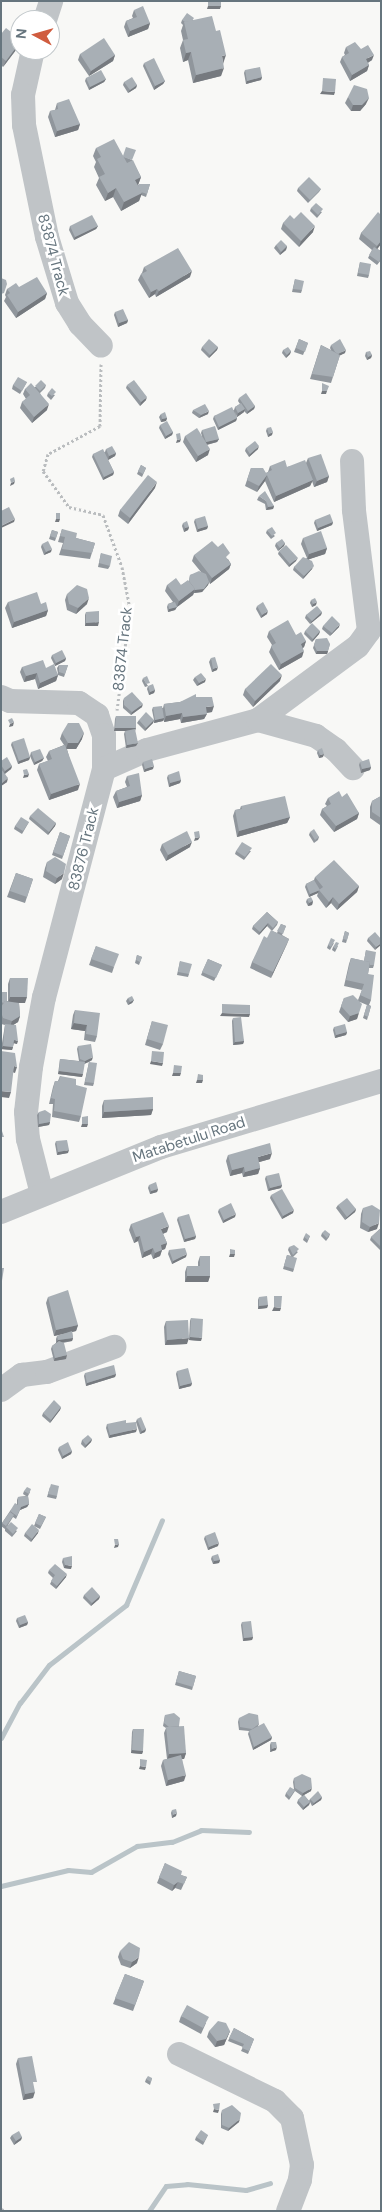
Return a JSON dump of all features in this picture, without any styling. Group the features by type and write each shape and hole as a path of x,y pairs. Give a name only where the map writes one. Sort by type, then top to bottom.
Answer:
{"street":[{"name":"83874 Track","path":"32,60 23,95 24,125 47,237 67,303 80,324 101,346"},
{"path":"104,769 147,750 258,720 358,646 369,631 354,510 352,461"},
{"path":"1,697 10,701 79,703 97,716 104,735"},
{"path":"258,720 316,736 336,750 353,768"},
{"name":"83876 Track","path":"42,1194 28,1138 26,1112 32,1067 44,997 104,769 104,735"},
{"name":"Matabetulu Road","path":"1,1212 161,1147 381,1081"},
{"path":"1,1390 22,1375 47,1372 114,1347"},
{"path":"179,2054 275,2101 292,2118 302,2165 300,2180 288,2211"}],"path":[{"name":"83874 Track","path":"101,346 100,426 48,454 43,471 69,507 103,515 122,567 130,609 116,715 104,735"},
{"path":"1,2209 6,2211"}],"building":[{"path":"208,1 221,1 221,6 208,6"},
{"path":"143,6 150,23 130,31 126,21 137,17 134,10"},
{"path":"187,13 194,18 192,21 185,22 182,20"},
{"path":"212,16 216,31 220,30 226,55 222,56 224,68 196,75 191,52 186,53 183,40 188,39 184,22"},
{"path":"6,28 10,31 10,56 6,61 1,57 1,34"},
{"path":"104,38 115,55 91,71 80,54"},
{"path":"355,42 361,49 368,45 374,55 366,59 369,65 352,75 342,57 349,53 346,47"},
{"path":"154,58 165,81 155,86 144,63"},
{"path":"260,67 262,77 247,81 245,70"},
{"path":"101,70 106,79 90,87 86,78"},
{"path":"132,77 137,85 130,90 124,82"},
{"path":"323,78 336,79 335,92 322,91"},
{"path":"354,85 367,89 369,98 362,105 353,105 348,97"},
{"path":"69,99 80,124 57,131 50,111 58,109 57,103"},
{"path":"114,139 127,163 133,160 141,177 135,180 142,193 124,202 116,188 108,193 99,177 105,174 97,159 101,157 96,148"},
{"path":"126,147 136,150 132,160 123,157"},
{"path":"309,177 321,189 310,200 298,188"},
{"path":"139,184 150,184 147,194 141,192"},
{"path":"316,203 323,209 318,215 311,208"},
{"path":"301,212 315,226 301,241 283,223 290,215 294,219"},
{"path":"378,212 381,215 381,241 377,246 361,233"},
{"path":"92,215 98,226 75,237 70,226"},
{"path":"281,240 287,246 281,252 276,245"},
{"path":"374,247 381,251 379,262 369,255"},
{"path":"178,248 192,271 159,291 157,289 151,292 141,274 147,271 144,267"},
{"path":"360,262 371,264 369,275 358,273"},
{"path":"37,277 47,293 18,312 7,295 10,293 7,289 16,283 19,287"},
{"path":"1,278 6,280 7,284 4,293 1,294"},
{"path":"295,279 304,281 302,290 293,289"},
{"path":"123,309 128,320 119,323 115,312"},
{"path":"209,339 218,347 210,355 202,347"},
{"path":"299,339 308,343 305,352 296,348"},
{"path":"340,339 346,350 338,354 331,345"},
{"path":"321,345 340,355 333,377 312,374"},
{"path":"288,347 291,351 287,355 283,350"},
{"path":"370,351 372,355 368,357 366,352"},
{"path":"18,377 27,382 22,391 13,385"},
{"path":"41,380 46,385 40,391 35,386"},
{"path":"134,380 147,397 141,402 127,385"},
{"path":"31,383 49,404 34,417 22,402 30,395 25,389"},
{"path":"322,383 329,386 327,391 322,391"},
{"path":"52,388 56,392 52,396 48,393"},
{"path":"246,393 255,406 248,411 239,398"},
{"path":"241,403 245,409 238,413 235,407"},
{"path":"205,404 209,411 201,415 193,410"},
{"path":"232,407 237,418 219,427 214,416"},
{"path":"165,412 167,418 162,419 161,414"},
{"path":"167,421 173,432 166,436 160,425"},
{"path":"215,426 219,439 206,442 202,430"},
{"path":"271,427 273,432 269,434 267,428"},
{"path":"197,428 210,449 198,456 185,436"},
{"path":"180,433 181,439 177,440 176,434"},
{"path":"255,441 259,446 250,454 246,448"},
{"path":"112,446 116,453 109,456 106,449"},
{"path":"103,449 114,472 104,477 93,454"},
{"path":"321,454 329,476 317,481 308,458"},
{"path":"285,460 287,467 305,460 313,480 276,496 267,475 259,486 247,480 251,468 263,468 266,473 272,470 270,466"},
{"path":"141,465 146,468 143,474 138,471"},
{"path":"148,475 157,482 130,518 120,510"},
{"path":"14,477 15,481 11,483 10,479"},
{"path":"265,491 274,506 268,507 266,501 259,496"},
{"path":"9,507 15,519 1,526 1,511"},
{"path":"56,513 60,513 60,519 56,519"},
{"path":"330,514 333,522 318,528 315,520"},
{"path":"205,516 208,526 198,529 195,519"},
{"path":"187,521 189,527 185,528 183,523"},
{"path":"272,527 276,533 272,536 267,530"},
{"path":"62,529 77,533 76,538 95,543 92,553 62,549 65,537 60,536"},
{"path":"52,530 58,532 56,538 50,536"},
{"path":"321,531 327,548 309,554 303,538"},
{"path":"282,539 285,543 280,548 276,543"},
{"path":"48,541 52,549 46,552 42,544"},
{"path":"212,541 218,547 223,543 230,553 226,557 231,564 212,578 194,555"},
{"path":"286,545 298,558 290,564 279,551"},
{"path":"101,553 112,556 110,566 99,563"},
{"path":"303,557 312,561 314,566 304,576 294,567"},
{"path":"199,571 206,574 209,582 204,589 194,590 189,581 190,575"},
{"path":"176,578 181,585 188,580 195,589 179,601 167,585"},
{"path":"77,585 87,589 89,598 78,608 69,604 67,594"},
{"path":"37,592 41,604 46,602 48,610 14,622 8,602"},
{"path":"315,598 317,602 313,604 311,600"},
{"path":"175,602 177,607 169,609 168,604"},
{"path":"263,602 268,611 262,615 257,606"},
{"path":"317,606 322,612 312,621 306,615"},
{"path":"99,611 99,622 86,623 86,612"},
{"path":"332,616 340,624 332,633 323,626"},
{"path":"288,620 296,635 301,632 306,641 301,644 304,651 281,664 271,646 276,643 269,631"},
{"path":"312,623 320,631 313,639 305,631"},
{"path":"327,638 330,644 328,651 317,651 314,645 316,639"},
{"path":"62,650 66,658 56,663 52,655"},
{"path":"215,657 218,667 213,669 211,658"},
{"path":"43,660 46,668 54,664 58,675 40,683 37,673 26,676 22,667"},
{"path":"271,664 282,675 255,701 245,689"},
{"path":"59,665 68,665 65,674 59,672"},
{"path":"201,673 206,679 199,683 195,677"},
{"path":"147,676 150,683 146,684 143,678"},
{"path":"153,684 155,690 150,692 148,686"},
{"path":"132,692 143,704 132,712 124,705 124,698"},
{"path":"196,694 196,697 212,697 214,706 206,707 207,714 183,717 182,713 166,716 164,704 180,702"},
{"path":"162,706 164,718 155,720 153,707"},
{"path":"146,712 154,720 146,728 139,720"},
{"path":"116,716 136,716 136,728 115,728"},
{"path":"12,718 14,722 10,724 8,720"},
{"path":"68,723 79,723 84,733 78,743 68,743 62,733"},
{"path":"135,729 138,743 127,745 125,731"},
{"path":"24,738 30,757 19,761 12,742"},
{"path":"65,745 80,784 51,794 39,764 52,759 49,751"},
{"path":"322,748 324,754 320,755 318,750"},
{"path":"40,749 44,758 35,762 31,752"},
{"path":"7,757 12,766 5,771 1,761"},
{"path":"152,759 154,766 145,769 143,762"},
{"path":"369,759 371,767 362,769 360,762"},
{"path":"1,769 8,778 1,784"},
{"path":"27,769 29,774 24,775 23,770"},
{"path":"179,771 181,780 170,783 168,775"},
{"path":"139,773 142,795 119,802 116,791 130,786 127,776"},
{"path":"339,791 342,797 347,793 359,813 336,826 322,809 331,804 328,798"},
{"path":"285,796 290,817 239,831 235,810 242,809 241,806"},
{"path":"381,796 381,818 372,812 372,801"},
{"path":"38,808 56,823 49,832 30,816"},
{"path":"21,817 29,822 23,831 15,826"},
{"path":"314,829 319,837 315,840 310,832"},
{"path":"187,831 192,842 168,855 162,844"},
{"path":"199,831 200,837 195,838 194,832"},
{"path":"60,832 70,836 63,856 53,852"},
{"path":"242,842 252,848 245,857 236,851"},
{"path":"55,857 66,864 64,873 57,878 46,871 47,862"},
{"path":"334,860 359,886 339,904 333,897 329,902 319,890 323,887 315,877"},
{"path":"16,873 33,879 27,897 10,891"},
{"path":"314,880 320,890 310,894 306,884"},
{"path":"311,897 313,901 309,903 307,899"},
{"path":"267,912 278,922 273,928 268,923 260,932 253,926"},
{"path":"281,924 286,926 283,934 277,931"},
{"path":"271,930 289,939 273,972 252,962 264,936 267,938"},
{"path":"345,931 349,933 347,940 343,939"},
{"path":"375,932 381,939 381,943 376,947 368,938"},
{"path":"331,938 335,940 331,947 328,945"},
{"path":"336,942 339,943 336,949 333,947"},
{"path":"96,946 119,954 114,967 91,959"},
{"path":"366,950 376,952 374,965 364,961"},
{"path":"137,955 142,957 140,962 136,960"},
{"path":"351,958 370,962 368,974 374,975 371,1000 360,995 364,984 346,980"},
{"path":"208,959 222,965 216,978 202,972"},
{"path":"180,961 192,964 189,974 178,972"},
{"path":"10,978 28,978 27,997 10,997"},
{"path":"1,992 7,992 7,1001 4,1003 1,1002"},
{"path":"353,995 362,1004 359,1013 350,1016 341,1006 344,998"},
{"path":"132,996 134,1000 130,1002 128,998"},
{"path":"5,1001 19,1003 20,1016 12,1021 3,1018 1,1007"},
{"path":"222,1004 250,1005 250,1014 222,1013"},
{"path":"367,1005 371,1006 368,1017 364,1015"},
{"path":"75,1010 100,1013 97,1036 86,1034 87,1025 74,1023"},
{"path":"241,1017 244,1041 235,1042 233,1018"},
{"path":"152,1021 168,1025 163,1044 147,1039"},
{"path":"5,1024 16,1025 18,1041 14,1040 13,1047 3,1046"},
{"path":"345,1024 347,1032 336,1035 334,1027"},
{"path":"91,1044 93,1057 85,1061 80,1059 78,1046"},
{"path":"1,1051 15,1053 17,1067 14,1066 11,1092 1,1091"},
{"path":"152,1051 164,1052 163,1063 151,1061"},
{"path":"60,1059 85,1062 83,1074 59,1071"},
{"path":"89,1062 97,1063 94,1083 85,1082"},
{"path":"174,1065 182,1066 181,1073 173,1073"},
{"path":"198,1074 203,1075 203,1080 197,1080"},
{"path":"60,1076 76,1079 76,1085 87,1088 81,1116 54,1111 55,1099 51,1098 55,1081 59,1081"},
{"path":"153,1097 153,1109 104,1112 104,1100"},
{"path":"45,1110 51,1114 50,1122 39,1124 39,1112"},
{"path":"88,1116 88,1124 82,1124 82,1117"},
{"path":"67,1140 69,1150 58,1152 56,1141"},
{"path":"270,1143 272,1153 258,1157 260,1168 245,1172 244,1167 232,1170 228,1155"},
{"path":"279,1173 282,1185 270,1188 266,1176"},
{"path":"156,1182 158,1189 151,1191 149,1185"},
{"path":"282,1189 294,1210 283,1216 271,1195"},
{"path":"347,1198 356,1209 347,1217 338,1205"},
{"path":"231,1203 236,1214 224,1220 219,1209"},
{"path":"372,1205 380,1210 379,1223 370,1227 362,1222 363,1208"},
{"path":"163,1212 169,1226 161,1229 167,1243 161,1245 162,1250 155,1253 153,1248 144,1252 140,1236 136,1237 131,1224"},
{"path":"189,1214 196,1236 185,1239 178,1217"},
{"path":"381,1228 381,1247 371,1237"},
{"path":"325,1230 330,1234 327,1238 322,1233"},
{"path":"306,1233 310,1236 308,1240 304,1237"},
{"path":"294,1245 299,1249 293,1255 289,1247"},
{"path":"185,1248 187,1254 173,1261 169,1250"},
{"path":"230,1249 235,1250 235,1254 230,1254"},
{"path":"287,1255 297,1258 294,1269 284,1266"},
{"path":"200,1256 210,1256 210,1276 187,1276 187,1266 200,1266"},
{"path":"1,1268 4,1268 1,1287"},
{"path":"68,1290 78,1325 56,1330 48,1297"},
{"path":"267,1296 268,1305 259,1306 259,1297"},
{"path":"274,1296 282,1296 281,1308 274,1307"},
{"path":"191,1318 203,1319 202,1338 190,1337"},
{"path":"188,1320 189,1338 167,1340 166,1321"},
{"path":"72,1331 73,1338 58,1340 57,1336"},
{"path":"59,1341 64,1343 67,1355 55,1358 52,1346"},
{"path":"114,1365 116,1374 87,1383 85,1373"},
{"path":"188,1368 192,1383 180,1386 177,1371"},
{"path":"54,1400 61,1407 51,1420 43,1413"},
{"path":"141,1417 146,1429 142,1431 137,1419"},
{"path":"126,1420 126,1423 136,1422 137,1429 110,1435 107,1424"},
{"path":"88,1435 92,1439 86,1445 82,1440"},
{"path":"68,1442 72,1451 63,1456 59,1447"},
{"path":"51,1484 59,1486 57,1496 48,1494"},
{"path":"27,1487 31,1489 29,1494 24,1491"},
{"path":"28,1496 29,1504 21,1507 17,1516 10,1511 15,1503 18,1505 18,1497"},
{"path":"10,1512 14,1515 6,1526 2,1523"},
{"path":"39,1514 46,1517 41,1526 35,1523"},
{"path":"11,1522 18,1528 13,1534 6,1527"},
{"path":"32,1524 39,1530 32,1539 25,1533"},
{"path":"215,1532 219,1543 209,1547 205,1536"},
{"path":"114,1539 118,1539 119,1544 115,1545"},
{"path":"218,1554 220,1560 214,1561 212,1556"},
{"path":"72,1556 72,1566 65,1565 63,1558"},
{"path":"55,1564 67,1574 57,1586 51,1581 55,1575 49,1570"},
{"path":"92,1587 100,1596 92,1603 84,1595"},
{"path":"25,1615 28,1622 20,1625 17,1618"},
{"path":"251,1621 253,1637 244,1638 242,1622"},
{"path":"179,1671 196,1676 193,1687 176,1682"},
{"path":"174,1713 180,1718 179,1726 169,1727 164,1723 165,1715"},
{"path":"249,1713 258,1715 259,1724 252,1729 240,1727 239,1718"},
{"path":"264,1723 272,1737 254,1747 249,1731"},
{"path":"184,1726 186,1753 169,1754 166,1727"},
{"path":"133,1729 144,1729 143,1751 132,1750"},
{"path":"271,1742 276,1742 277,1747 272,1749"},
{"path":"181,1755 186,1775 168,1780 163,1760"},
{"path":"140,1759 147,1760 146,1767 140,1766"},
{"path":"302,1774 311,1778 312,1788 303,1793 295,1788 294,1778"},
{"path":"290,1787 295,1790 290,1797 286,1793"},
{"path":"318,1791 322,1797 314,1803 310,1799"},
{"path":"304,1795 310,1802 304,1807 298,1800"},
{"path":"176,1809 177,1813 173,1815 172,1810"},
{"path":"165,1863 182,1871 181,1875 187,1877 184,1884 178,1882 174,1885 159,1877"},
{"path":"129,1942 140,1948 139,1957 132,1962 123,1959 120,1951"},
{"path":"125,1974 144,1981 135,2005 115,1998"},
{"path":"187,2005 209,2017 203,2028 181,2016"},
{"path":"218,2021 226,2023 230,2031 226,2039 217,2041 209,2031"},
{"path":"234,2028 254,2039 249,2051 242,2048 244,2044 229,2038"},
{"path":"32,2056 37,2082 33,2082 35,2092 25,2094 18,2058"},
{"path":"148,2076 152,2078 151,2082 146,2079"},
{"path":"220,2103 219,2110 214,2109 213,2104"},
{"path":"232,2105 241,2113 240,2119 229,2128 222,2125 222,2110"},
{"path":"201,2130 208,2135 204,2142 196,2137"},
{"path":"19,2131 22,2137 16,2141 12,2135"}],"waterway":[{"path":"1,1738 20,1703 49,1665 126,1605 162,1520"},
{"path":"1,1886 68,1870 91,1872 137,1846 172,1842 201,1830 249,1832"},
{"path":"149,2211 166,2186 187,2184 246,2190 270,2183"}]}
